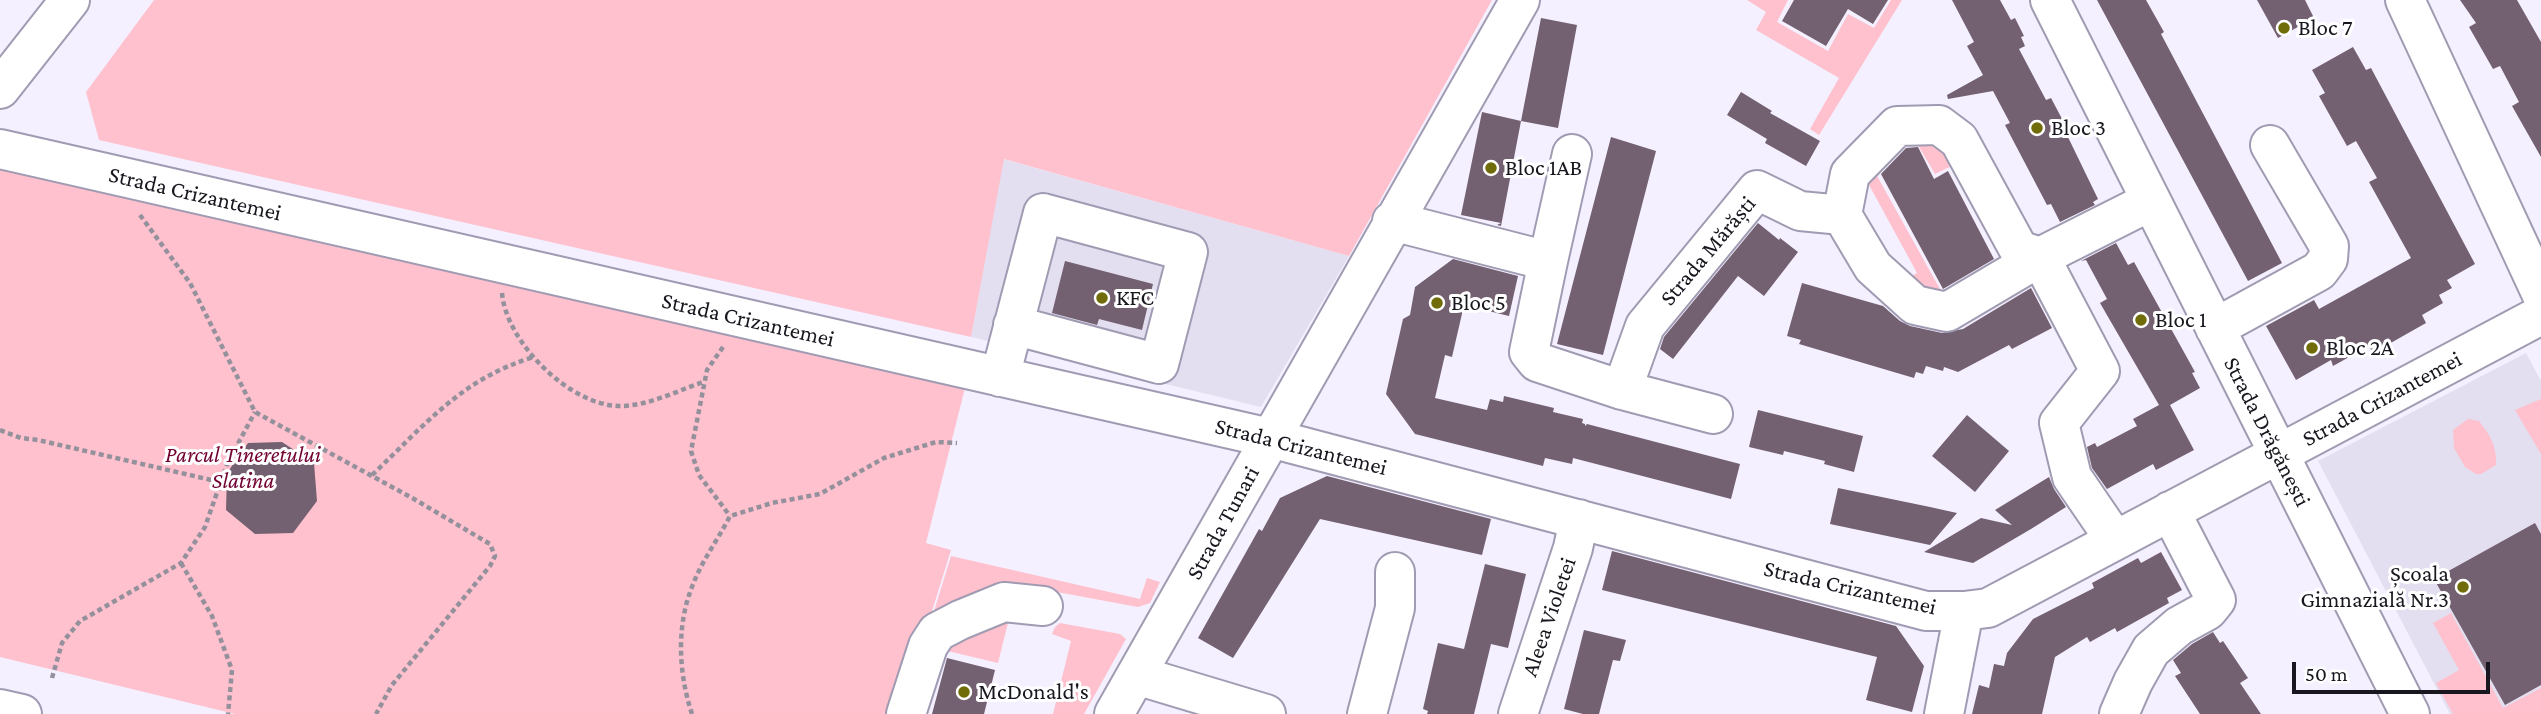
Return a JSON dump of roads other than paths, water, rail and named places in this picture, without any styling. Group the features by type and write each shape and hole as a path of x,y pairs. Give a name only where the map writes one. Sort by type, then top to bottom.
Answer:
{"street":[{"path":"0,89 70,0"},
{"name":"Strada Tunari","path":"1114,714 1520,0"},
{"name":"Strada Drăgănești","path":"2050,0 2410,714"},
{"path":"2405,0 2541,293"},
{"path":"2115,540 2072,477 2059,423 2101,371 2040,257 2019,250 1959,141 1939,125 1897,126 1850,174 1842,215 1873,267 1915,305 1947,312 2040,257 2151,201"},
{"path":"2214,328 2319,271 2328,259 2329,246 2270,145"},
{"name":"Strada Crizantemei","path":"0,149 1270,438 1926,611 1988,608 2541,315"},
{"path":"1572,154 1529,352 1537,362 1622,390 1713,414"},
{"name":"Strada Mărăști","path":"1622,390 1645,326 1757,190 1800,211 1842,215"},
{"path":"1000,377 1013,325 1043,214 1188,252 1159,364 1013,325"},
{"path":"1392,221 1548,261"},
{"path":"2119,714 2151,650 2179,626 2208,610 2216,600 2170,510"},
{"name":"Aleea Violetei","path":"1518,714 1566,569 1579,519"},
{"path":"1367,714 1395,608 1395,572"},
{"path":"906,714 928,646 937,632 1004,602 1043,606"},
{"path":"1944,714 1964,611"},
{"path":"1136,675 1266,714"},
{"path":"0,709 22,714"}],"place":[{"name":"Bloc 7","path":"2284,28"},
{"name":"Bloc 3","path":"2037,128"},
{"name":"Bloc 1AB","path":"1491,168"},
{"name":"KFC","path":"1102,298"},
{"name":"Bloc 5","path":"1437,303"},
{"name":"Bloc 1","path":"2141,320"},
{"name":"Bloc 2A","path":"2312,348"},
{"name":"Școala Gimnazială Nr.3","path":"2463,587"},
{"name":"McDonald's","path":"964,692"}],"park label":[{"name":"Parcul Tineretului Slatina","path":"243,468"}]}
